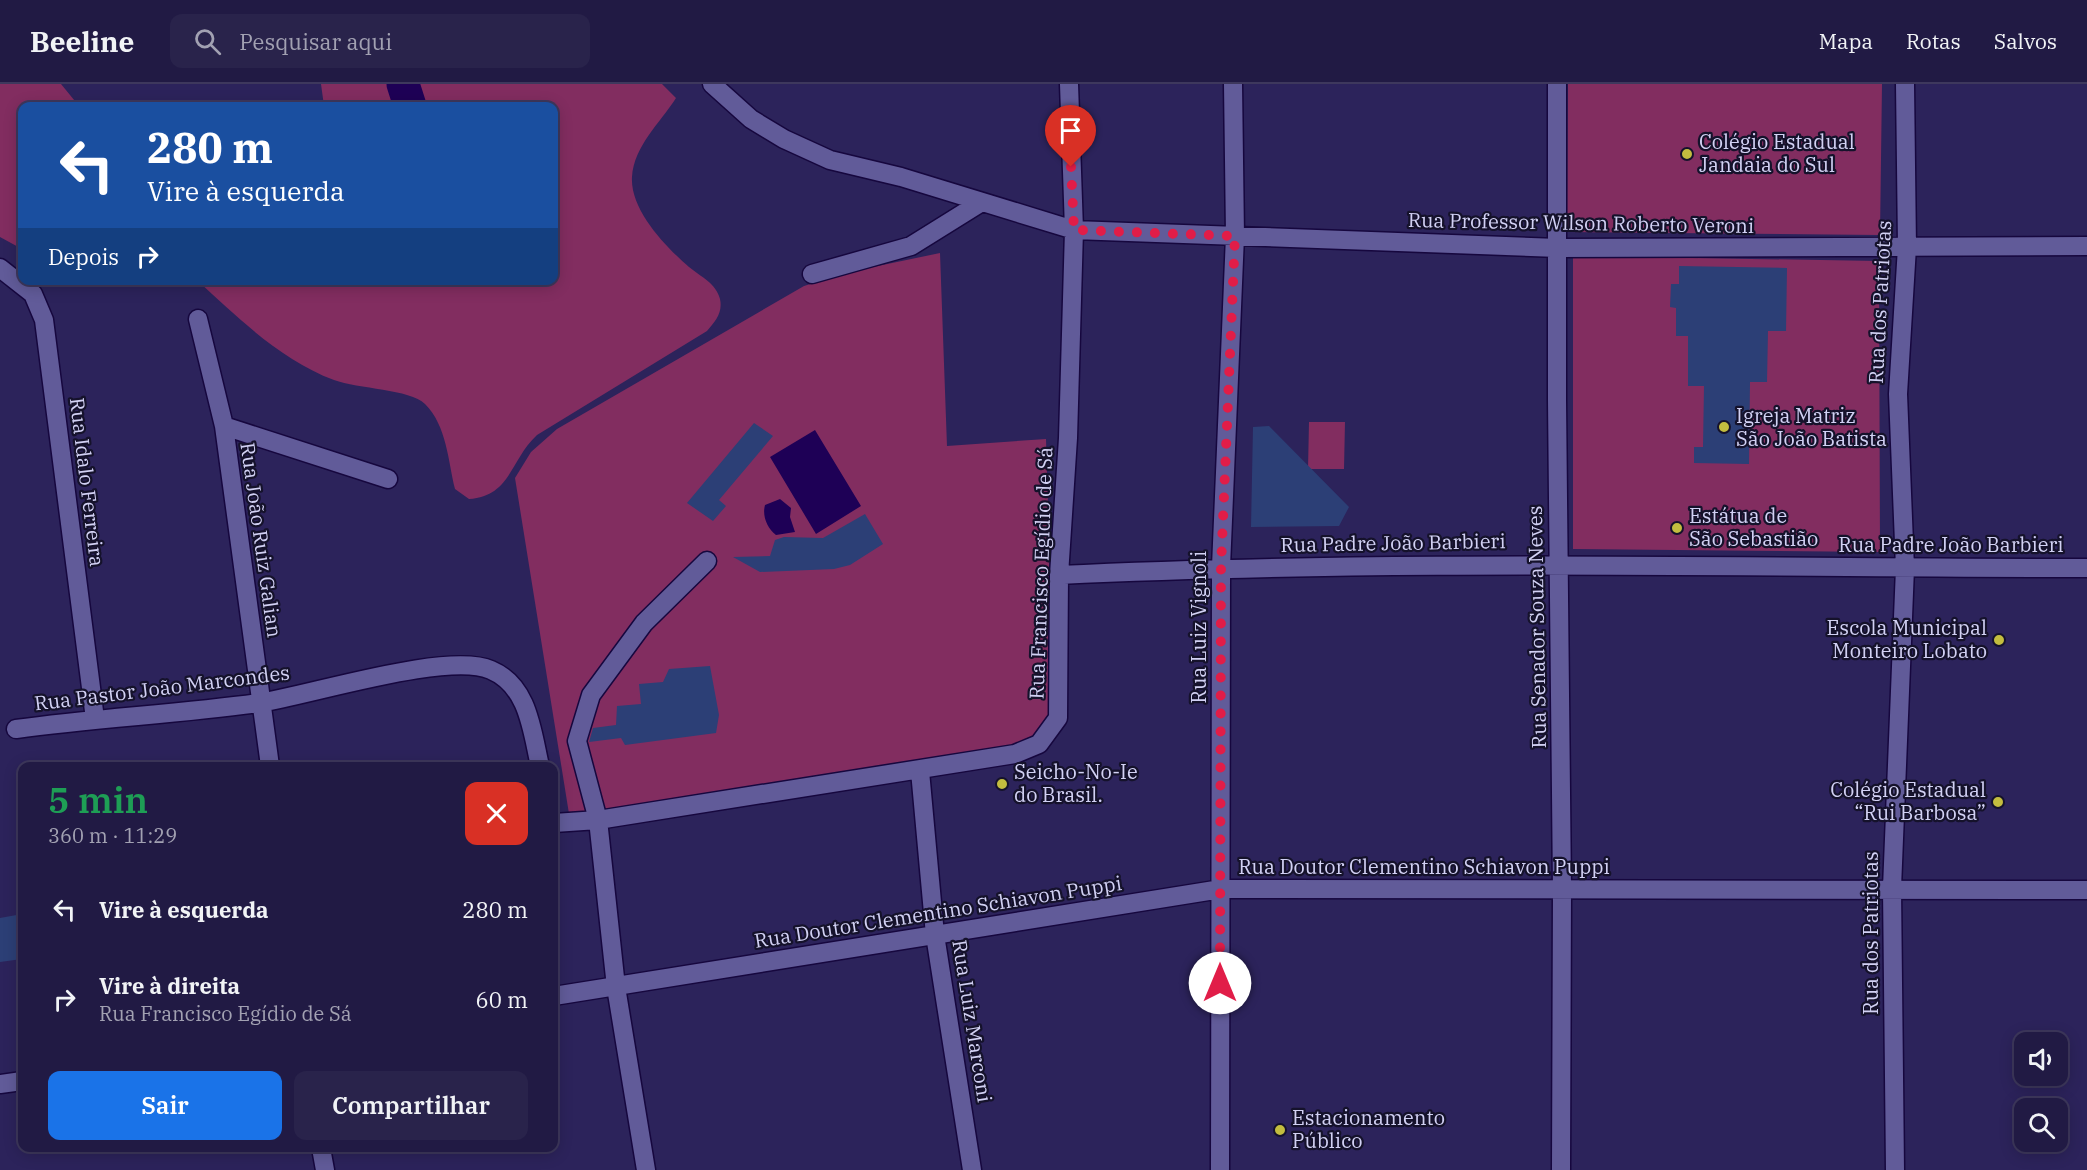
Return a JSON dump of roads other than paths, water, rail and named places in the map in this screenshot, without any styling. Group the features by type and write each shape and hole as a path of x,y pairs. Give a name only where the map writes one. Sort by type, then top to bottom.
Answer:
{"street":[{"name":"Rua Professor Wilson Roberto Veroni","path":"712,84 751,119 784,140 830,160 902,177 1074,230 1558,248 2087,246"},
{"name":"Rua Francisco Egídio de Sá","path":"558,823 598,820 920,771 1015,754 1040,744 1058,718 1059,575 1068,438 1074,230 1069,84"},
{"name":"Rua Luiz Vignoli","path":"1220,1170 1221,567 1235,236 1233,84"},
{"name":"Rua Senador Souza Neves","path":"1557,84 1558,564 1562,891 1560,1170"},
{"name":"Rua dos Patriotas","path":"1895,1170 1892,888 1905,568 1898,394 1907,247 1905,84"},
{"path":"812,274 911,246 980,202"},
{"name":"Rua Idalo Ferreira","path":"0,268 18,282"},
{"name":"Rua Idalo Ferreira","path":"22,285 33,294 44,320 94,719"},
{"name":"Rua João Ruiz Galian","path":"198,319 224,426 269,762"},
{"path":"224,426 388,478"},
{"path":"646,1170 616,987 598,820 577,741 591,695 644,623 707,561"},
{"name":"Rua Padre João Barbieri","path":"1059,575 1221,567 1558,564 2087,568"},
{"name":"Rua Pastor João Marcondes","path":"16,729 260,702 423,669 463,665 491,670 515,686 528,712 539,762"},
{"name":"Rua Luiz Marconi","path":"920,771 935,935 972,1170"},
{"name":"Rua Doutor Clementino Schiavon Puppi","path":"558,995 1221,889 2087,890"},
{"path":"0,1084 18,1082"},
{"path":"322,1152 325,1170"}],"waterway":[{"path":"403,84 409,102"}],"place":[{"name":"Colégio Estadual Jandaia do Sul","path":"1687,154"},
{"name":"Igreja Matriz São João Batista","path":"1724,427"},
{"name":"Estátua de São Sebastião","path":"1677,528"},
{"name":"Escola Municipal Monteiro Lobato","path":"1999,640"},
{"name":"Seicho-No-Ie do Brasil.","path":"1002,784"},
{"name":"Colégio Estadual “Rui Barbosa”","path":"1998,802"},
{"name":"Estacionamento Público","path":"1280,1130"}]}
